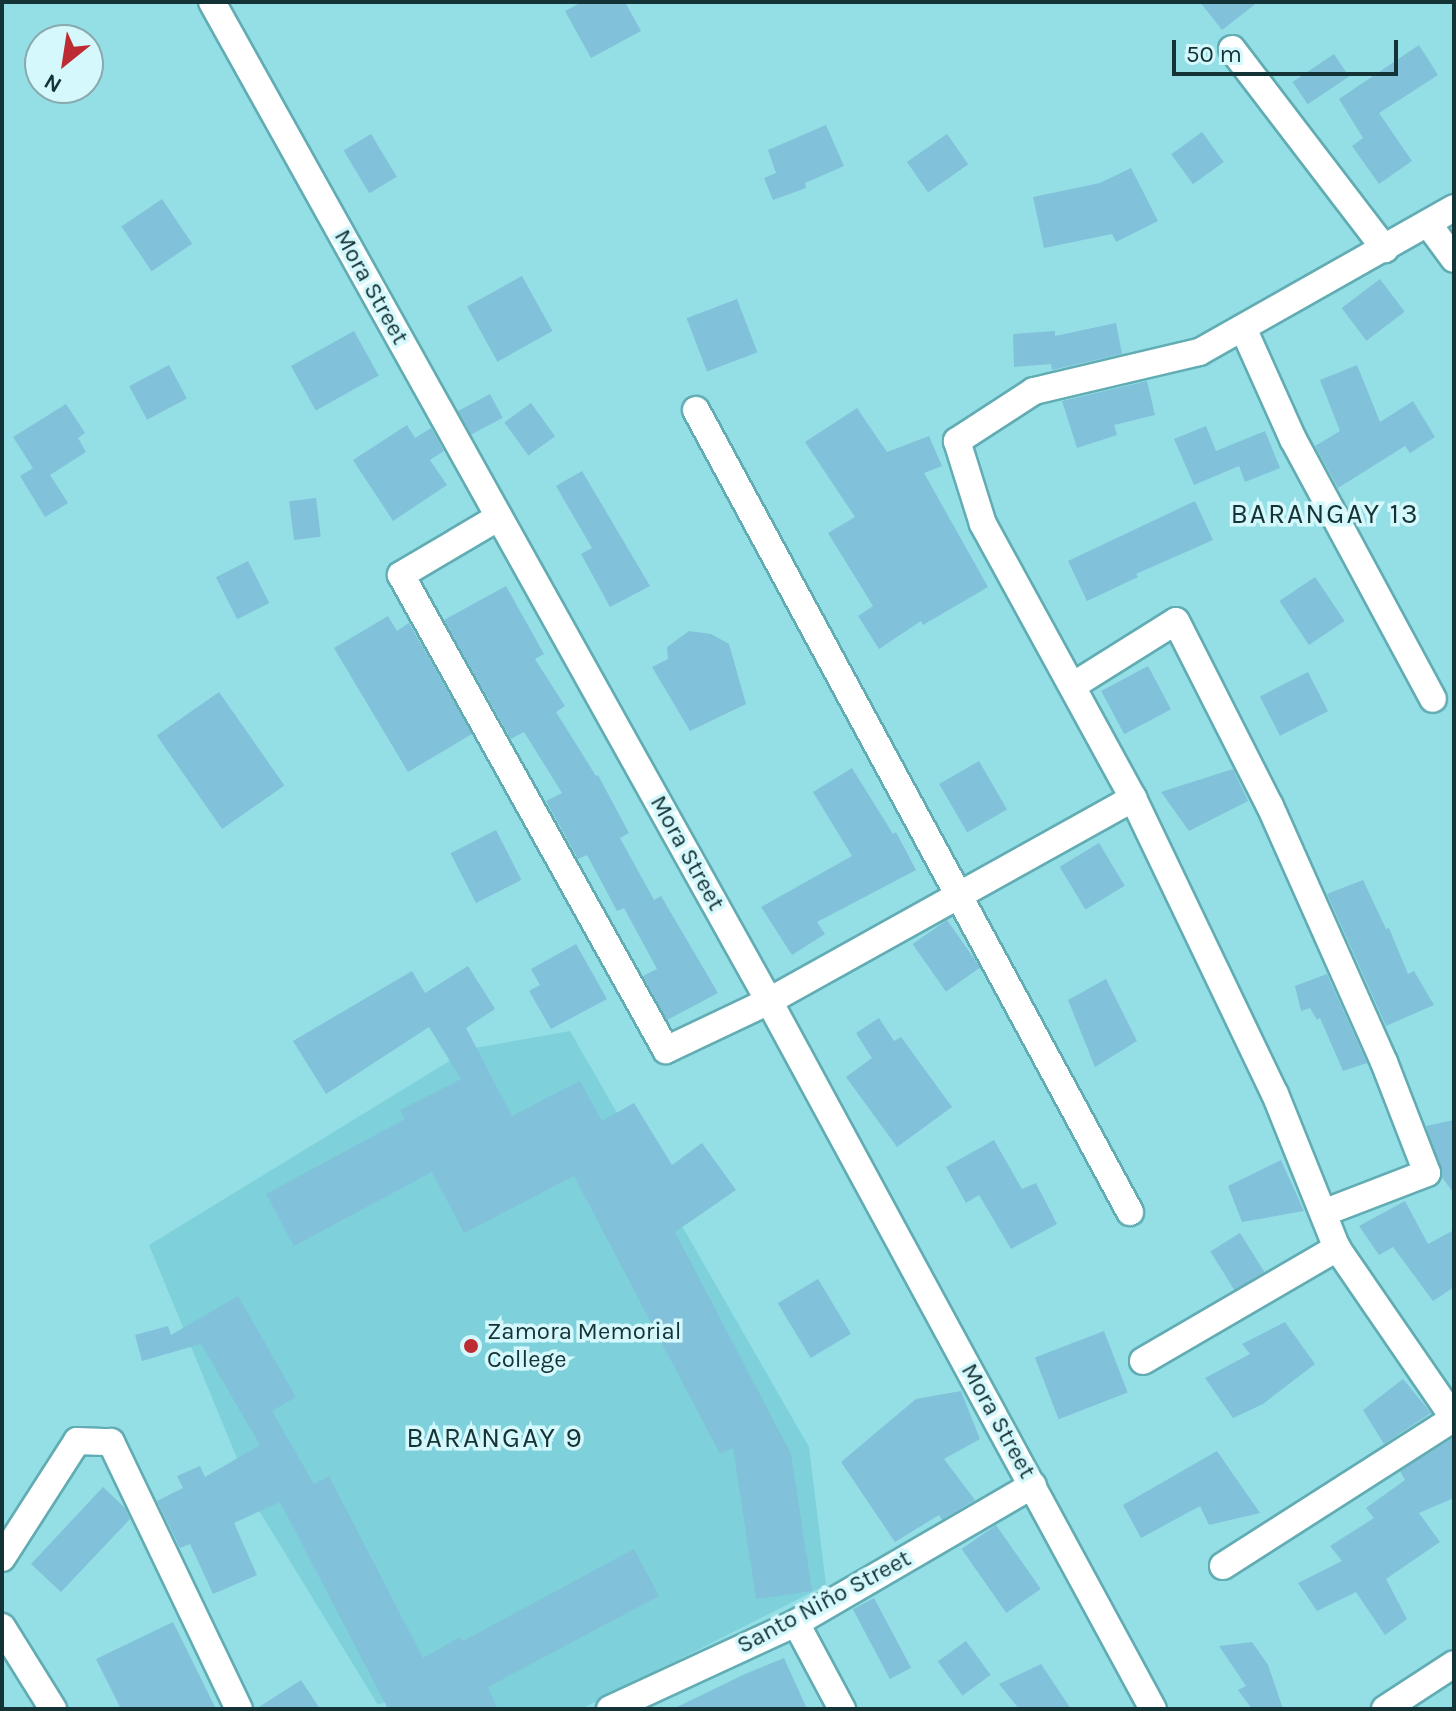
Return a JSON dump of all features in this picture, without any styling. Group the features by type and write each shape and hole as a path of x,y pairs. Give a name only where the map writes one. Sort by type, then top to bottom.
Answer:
{"street":[{"name":"Mora Street","path":"212,2 769,1001 1153,1709"},
{"path":"1232,49 1385,249"},
{"path":"1223,1566 1454,1418 1337,1248 1275,1094 1133,798 1074,685 983,524 957,441 1034,391 1199,352 1429,225 1454,208"},
{"path":"1429,225 1454,259"},
{"path":"1243,328 1293,439 1433,699"},
{"path":"696,410 1130,1212"},
{"path":"499,517 401,575 666,1050 769,1001 1133,798"},
{"path":"1074,685 1176,621 1270,806 1384,1062 1427,1173 1323,1213"},
{"path":"1143,1361 1337,1248"},
{"path":"2,1558 77,1441 111,1442 239,1709"},
{"name":"Santo Niño Street","path":"610,1709 796,1623 1033,1485"},
{"path":"796,1623 842,1709"},
{"path":"2,1627 53,1709"},
{"path":"1385,1709 1454,1664"}],"shaded area":[{"name":"Zamora Memorial College","path":"570,1031 809,1447 826,1585 581,1709 449,1709 433,1680 378,1705 258,1509 149,1245 469,1049"}],"building":[{"path":"582,2 625,2 641,31 591,58 565,11"},
{"path":"1200,2 1258,2 1222,30"},
{"path":"1419,45 1438,75 1379,113 1412,161 1379,184 1352,146 1363,138 1339,99"},
{"path":"1334,54 1349,76 1308,104 1293,82"},
{"path":"826,125 844,166 805,183 806,188 773,200 764,178 776,173 768,150"},
{"path":"1202,132 1224,162 1193,184 1171,154"},
{"path":"371,134 397,177 369,193 344,150"},
{"path":"947,134 968,164 928,192 907,162"},
{"path":"1131,168 1158,221 1116,242 1112,234 1044,248 1033,197 1100,183"},
{"path":"162,199 192,244 152,271 121,226"},
{"path":"522,276 553,331 497,362 467,307"},
{"path":"1380,279 1405,312 1366,341 1342,308"},
{"path":"737,299 757,352 707,372 687,318"},
{"path":"1116,323 1122,354 1052,370 1051,364 1014,367 1013,334 1055,331 1055,336"},
{"path":"354,331 379,376 316,411 291,366"},
{"path":"169,365 187,399 147,420 129,386"},
{"path":"1357,365 1380,422 1413,401 1435,437 1410,453 1405,446 1338,488 1315,446 1340,431 1320,380"},
{"path":"1147,381 1155,415 1114,425 1117,435 1077,448 1062,401"},
{"path":"490,394 503,418 471,435 458,411"},
{"path":"531,403 555,436 528,456 504,422"},
{"path":"66,404 85,433 78,438 86,452 50,475 68,503 45,517 20,476 33,468 13,437"},
{"path":"857,408 887,452 929,436 942,466 924,473 988,587 923,625 921,621 879,649 858,616 873,606 828,533 855,517 805,442"},
{"path":"407,425 415,438 431,428 444,451 430,460 447,485 393,521 353,460"},
{"path":"1206,426 1216,451 1265,431 1280,468 1245,482 1239,466 1194,485 1174,439"},
{"path":"582,471 650,586 610,607 581,554 592,548 556,486"},
{"path":"316,498 321,537 294,540 289,501"},
{"path":"1195,501 1213,540 1136,574 1138,577 1087,601 1068,561"},
{"path":"248,561 269,603 237,619 216,577"},
{"path":"1315,577 1345,621 1309,645 1279,601"},
{"path":"506,586 544,654 535,659 565,706 556,712 598,775 629,833 620,838 654,900 661,896 718,993 667,1020 643,976 657,969 624,908 617,911 587,855 578,859 546,801 562,793 524,732 511,739 444,620"},
{"path":"388,616 397,631 409,623 472,734 408,772 334,648"},
{"path":"689,631 711,634 729,644 746,704 690,731 652,667 668,659 667,647"},
{"path":"1148,666 1171,709 1124,734 1101,691"},
{"path":"1308,672 1328,711 1280,736 1260,697"},
{"path":"219,692 284,785 222,829 157,736"},
{"path":"979,761 1007,809 967,832 939,784"},
{"path":"852,768 893,834 896,832 916,870 817,922 825,934 792,955 761,907 852,856 813,792"},
{"path":"1233,769 1248,801 1189,831 1161,792"},
{"path":"496,830 521,880 476,903 451,853"},
{"path":"1099,843 1125,886 1085,910 1060,867"},
{"path":"1363,880 1386,929 1389,928 1408,974 1414,971 1434,1005 1386,1026 1327,894"},
{"path":"947,920 980,968 946,992 913,944"},
{"path":"576,944 607,999 551,1029 529,991 540,985 531,969"},
{"path":"468,966 495,1009 466,1028 512,1116 580,1081 602,1121 634,1103 672,1165 702,1143 736,1190 675,1232 791,1454 812,1591 756,1599 733,1448 720,1454 574,1176 464,1233 432,1172 294,1246 266,1194 405,1119 400,1110 461,1079 429,1027 326,1094 293,1041 412,971 425,993"},
{"path":"1327,974 1367,1063 1343,1071 1320,1018 1317,1020 1310,1008 1301,1011 1295,986"},
{"path":"1106,979 1137,1041 1095,1067 1068,1000"},
{"path":"879,1018 894,1041 901,1037 952,1107 897,1147 846,1077 872,1058 856,1033"},
{"path":"1454,1120 1454,1194 1442,1177 1426,1126"},
{"path":"994,1140 1022,1189 1036,1183 1057,1224 1011,1249 979,1195 966,1203 946,1167"},
{"path":"1281,1160 1304,1211 1242,1222 1228,1186"},
{"path":"1405,1201 1428,1244 1454,1230 1454,1287 1433,1301 1393,1247 1379,1255 1359,1226"},
{"path":"1240,1233 1264,1272 1235,1291 1210,1252"},
{"path":"818,1279 851,1334 811,1358 778,1303"},
{"path":"238,1296 296,1397 272,1411 314,1484 329,1476 423,1658 460,1637 463,1641 634,1549 659,1596 488,1687 498,1709 388,1709 280,1502 234,1523 257,1575 213,1594 190,1544 180,1548 157,1501 183,1488 177,1476 200,1466 205,1477 260,1445 201,1344 142,1361 135,1335 168,1326 171,1335"},
{"path":"1285,1322 1315,1364 1263,1404 1233,1418 1205,1378 1250,1354 1242,1344"},
{"path":"1104,1331 1128,1393 1059,1419 1035,1358"},
{"path":"1403,1379 1431,1413 1384,1444 1363,1410"},
{"path":"961,1391 980,1439 944,1459 975,1500 942,1520 939,1515 895,1542 841,1462 916,1399"},
{"path":"1454,1437 1454,1498 1419,1513 1440,1542 1386,1579 1407,1619 1385,1635 1356,1592 1317,1611 1298,1583 1342,1561 1330,1546 1374,1518 1366,1508 1405,1480 1400,1471"},
{"path":"1217,1451 1260,1513 1209,1525 1200,1506 1141,1538 1123,1505"},
{"path":"103,1487 125,1508 130,1519 61,1592 31,1564"},
{"path":"996,1525 1041,1589 1006,1613 962,1549"},
{"path":"874,1598 911,1668 890,1679 853,1609"},
{"path":"173,1622 216,1709 121,1709 96,1659"},
{"path":"966,1641 991,1675 962,1696 938,1662"},
{"path":"1252,1642 1268,1665 1283,1709 1252,1709 1238,1690 1246,1686 1219,1646"},
{"path":"784,1658 807,1709 673,1709 745,1674"},
{"path":"1041,1664 1071,1709 1019,1709 999,1684"},
{"path":"301,1680 320,1709 256,1709"}],"place":[{"name":"Zamora Memorial College","path":"471,1346"}],"district":[{"name":"BARANGAY 13","path":"1325,514"},
{"name":"BARANGAY 9","path":"495,1438"}]}
